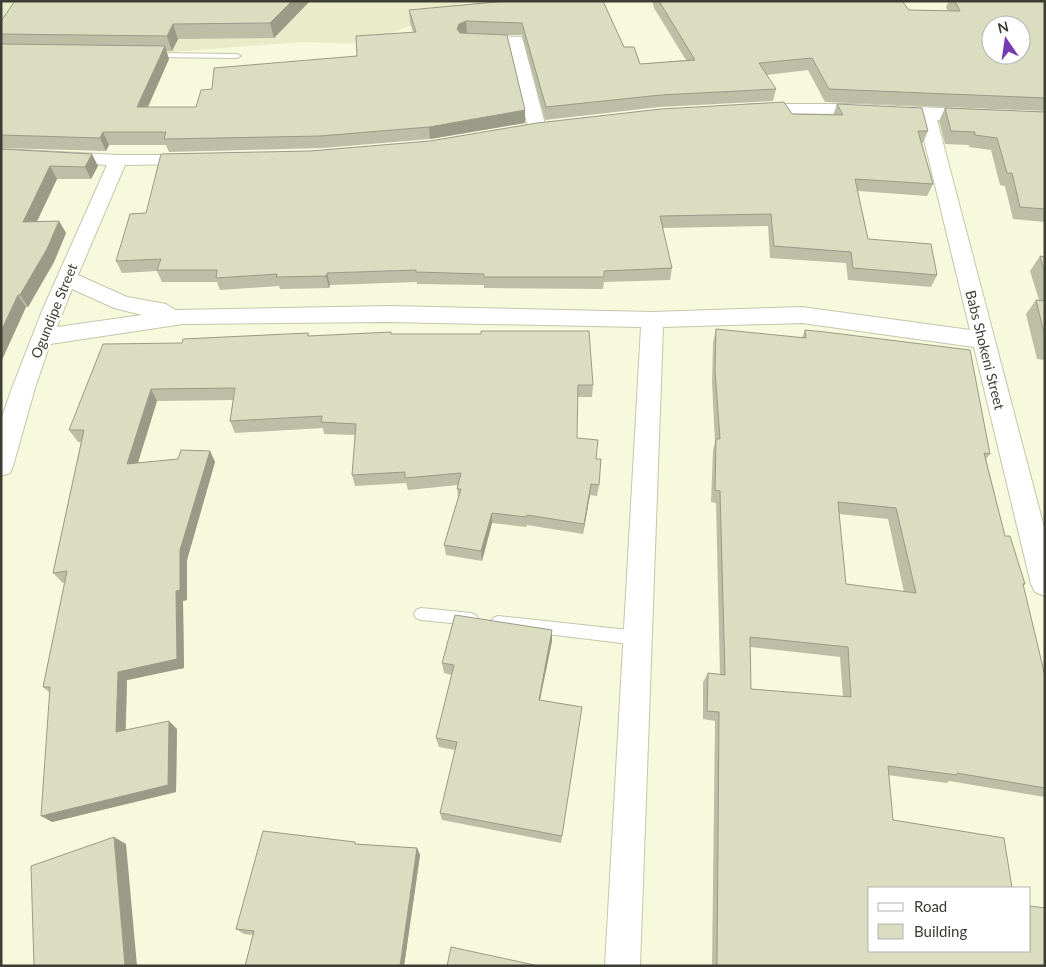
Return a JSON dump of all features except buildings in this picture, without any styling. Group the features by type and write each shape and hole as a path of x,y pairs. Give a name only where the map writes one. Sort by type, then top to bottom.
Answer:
{"street":[{"path":"467,40 516,40 529,130 557,126"},
{"path":"734,110 846,108 927,114 1045,118"},
{"name":"Babs Shokeni Street","path":"927,114 982,340 1045,584"},
{"path":"1,154 118,160 208,159"},
{"name":"Ogundipe Street","path":"1,466 12,420 43,336 118,160"},
{"path":"67,279 122,303 183,316"},
{"path":"43,336 183,316 389,314 652,320 802,315 982,340"},
{"path":"622,966 652,320"}],"lane":[{"path":"146,55 237,56"},
{"path":"421,614 638,638"}],"shaded area":[{"path":"1,1 466,1 420,22 363,44 302,42 172,52 39,48 1,44"}]}
